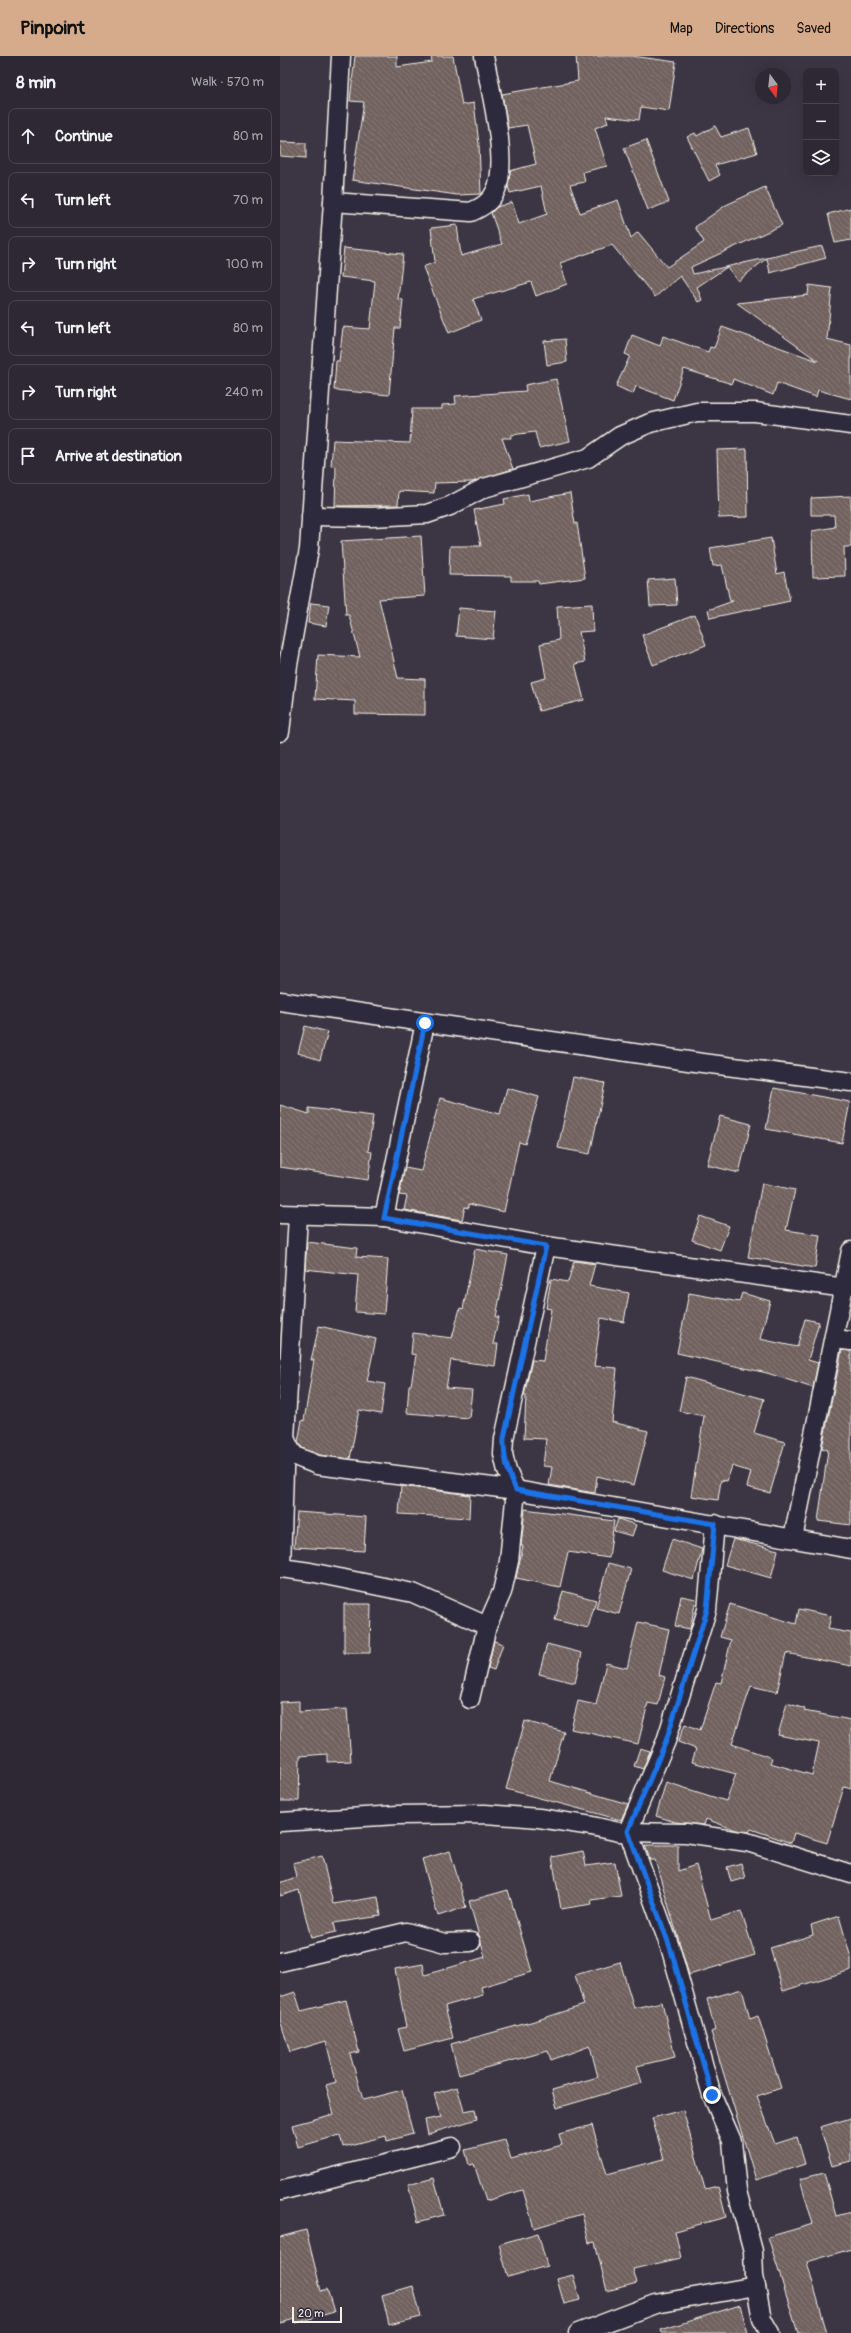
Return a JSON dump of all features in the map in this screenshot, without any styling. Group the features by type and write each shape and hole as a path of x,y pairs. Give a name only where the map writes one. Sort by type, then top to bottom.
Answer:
{"street":[{"path":"280,732 288,665 309,549 333,202 341,56"},
{"path":"333,202 471,212 486,204 496,190 501,157 484,56"},
{"path":"311,516 372,517 427,514 450,506 484,488 588,458 620,436 650,423 697,412 755,412 851,425"},
{"path":"280,1001 695,1062 851,1082"},
{"path":"384,1218 425,1023"},
{"path":"280,1214 298,1216 384,1218 546,1246 844,1288"},
{"path":"298,1216 282,1438 280,1568 310,1572 413,1593 487,1626"},
{"path":"470,1698 487,1626 502,1592 509,1561 516,1490 507,1471 503,1454 504,1438 546,1246"},
{"path":"793,1538 843,1340 844,1288 851,1251"},
{"path":"282,1438 291,1452 298,1459 317,1465 516,1490 851,1549"},
{"path":"715,1524 707,1610 666,1741 628,1831 671,1950 712,2095 732,2140 737,2191 753,2251 756,2286 762,2319 770,2333"},
{"path":"280,1822 398,1815 485,1814 540,1818 592,1826 618,1832 686,1833 747,1842 851,1874"},
{"path":"280,1962 406,1932 445,1943 471,1942"},
{"path":"280,2191 452,2147"},
{"path":"578,2333 655,2304 756,2286"}],"building":[{"path":"355,56 397,56 397,67 432,62 431,56 453,56 462,105 474,103 479,144 481,194 457,195 352,180 364,102 350,101"},
{"path":"576,56 632,56 676,62 669,111 641,107 639,120 606,116 608,123 595,128 607,166 583,172 585,182 570,185 580,213 618,200 631,238 638,232 667,267 704,242 695,227 726,205 765,187 782,225 691,267 693,274 822,246 826,258 770,273 767,258 738,281 727,267 697,287 702,300 698,302 680,276 655,297 612,245 560,263 567,284 536,296 531,282 473,299 481,320 449,333 423,267 435,262 431,228 457,225 461,256 502,244 491,213 497,207 512,202 519,224 547,214 541,186 510,193 508,186 510,171 536,164 527,125 508,128 502,94 578,81"},
{"path":"715,126 721,137 749,128 757,153 715,165 720,175 709,181 687,137 695,133 697,136"},
{"path":"646,140 669,202 648,210 624,148"},
{"path":"280,142 306,143 306,158 280,156"},
{"path":"851,208 851,240 835,243 828,214"},
{"path":"344,248 403,254 398,299 403,300 400,328 395,328 389,395 334,390 336,361 339,361 343,327 370,329 375,281 341,277"},
{"path":"809,285 832,288 827,339 851,345 851,399 818,390 816,397 777,383 773,395 733,379 732,384 684,369 673,400 636,386 633,394 616,386 630,356 625,354 632,335 660,346 663,336 708,352 710,347 714,348 722,327 818,361 737,303 808,295"},
{"path":"565,339 567,362 547,365 544,341"},
{"path":"556,379 570,441 539,448 535,432 511,435 511,438 502,438 513,469 472,482 435,483 434,493 399,491 398,505 335,506 336,467 331,466 333,440 410,443 412,409 442,409 442,405 456,404 455,396 526,391 525,385"},
{"path":"747,449 748,517 719,518 717,450"},
{"path":"570,493 575,524 577,523 585,578 539,584 538,581 511,581 511,576 449,575 450,546 481,546 474,510 505,504 504,499 528,494 529,501"},
{"path":"851,496 851,547 844,547 845,576 813,577 812,531 835,527 834,515 811,515 811,498"},
{"path":"421,536 425,596 379,599 398,678 425,679 425,715 355,714 355,701 315,699 318,655 360,657 349,615 346,615 341,541"},
{"path":"771,538 777,574 784,572 790,601 710,618 708,610 733,601 730,601 722,565 713,566 710,548"},
{"path":"675,578 677,605 650,606 648,580"},
{"path":"311,603 329,605 326,626 308,623"},
{"path":"592,604 593,631 579,632 585,662 575,664 584,700 539,711 531,682 546,678 540,644 559,640 557,606"},
{"path":"459,608 496,611 493,639 456,636"},
{"path":"695,615 706,645 653,665 642,635"},
{"path":"305,1026 328,1032 320,1060 298,1053"},
{"path":"573,1077 605,1083 590,1154 558,1148"},
{"path":"507,1088 539,1097 525,1144 519,1142 504,1212 469,1204 469,1208 465,1207 462,1220 404,1210 407,1196 399,1195 405,1168 421,1171 440,1098 500,1114"},
{"path":"774,1088 850,1102 842,1143 766,1129"},
{"path":"280,1105 309,1114 309,1108 373,1116 368,1151 372,1152 368,1180 280,1167"},
{"path":"720,1116 751,1124 739,1173 707,1165"},
{"path":"762,1183 795,1190 786,1230 820,1235 815,1268 748,1257"},
{"path":"700,1216 729,1226 720,1250 692,1240"},
{"path":"307,1242 357,1248 356,1257 388,1259 384,1314 355,1312 358,1275 305,1269"},
{"path":"475,1249 508,1255 496,1317 499,1317 493,1344 498,1344 495,1366 451,1360 446,1388 472,1390 469,1418 407,1413 409,1385 411,1385 416,1355 411,1354 413,1333 452,1338 460,1308 463,1309"},
{"path":"574,1261 595,1264 589,1286 629,1293 624,1322 601,1318 594,1366 617,1368 612,1422 648,1431 634,1485 597,1476 595,1493 549,1485 552,1467 543,1466 546,1439 524,1438 526,1396 524,1396 532,1360 543,1361 551,1309 546,1308 551,1279 568,1282"},
{"path":"689,1293 739,1302 742,1293 770,1301 760,1339 797,1347 805,1319 819,1322 808,1360 818,1363 813,1388 767,1373 677,1353"},
{"path":"319,1326 376,1339 367,1381 385,1384 381,1414 359,1410 350,1459 320,1455 302,1448 298,1442 302,1420 304,1421 314,1360 311,1360"},
{"path":"842,1350 851,1351 851,1525 818,1521 828,1450 822,1448"},
{"path":"686,1377 764,1399 754,1433 785,1442 770,1493 747,1487 751,1472 732,1466 727,1481 721,1480 718,1500 691,1496 704,1416 679,1411"},
{"path":"401,1486 470,1495 469,1518 399,1514"},
{"path":"525,1509 614,1521 609,1558 568,1552 560,1587 516,1578 523,1546 521,1546"},
{"path":"297,1512 366,1517 364,1551 294,1547"},
{"path":"618,1519 636,1525 632,1536 614,1531"},
{"path":"672,1539 702,1549 694,1580 662,1570"},
{"path":"733,1539 778,1550 771,1578 725,1565"},
{"path":"608,1563 631,1569 619,1614 596,1608"},
{"path":"563,1591 596,1600 588,1628 555,1620"},
{"path":"681,1596 696,1599 690,1629 675,1626"},
{"path":"344,1604 371,1604 370,1653 344,1653"},
{"path":"730,1604 796,1624 799,1609 831,1616 828,1629 851,1633 851,1666 786,1653 777,1692 751,1686 732,1744 772,1758 770,1763 812,1775 819,1743 778,1735 787,1703 805,1709 804,1711 851,1720 851,1789 844,1787 827,1843 794,1833 791,1843 751,1829 749,1832 736,1830 706,1819 704,1825 675,1822 656,1816 666,1782 726,1801 736,1774 692,1762 696,1749 678,1742 685,1724 700,1730 716,1682 721,1683 731,1640 720,1637"},
{"path":"638,1622 669,1629 659,1675 665,1677 658,1705 648,1703 638,1744 571,1729 578,1701 596,1705 606,1663 627,1668"},
{"path":"494,1641 503,1644 494,1670 488,1668"},
{"path":"547,1644 582,1653 575,1683 539,1674"},
{"path":"299,1701 299,1712 347,1709 351,1761 327,1762 327,1754 300,1756 299,1801 280,1801 280,1702"},
{"path":"525,1721 564,1732 550,1781 628,1804 621,1820 506,1789"},
{"path":"640,1748 650,1751 643,1769 634,1766"},
{"path":"645,1845 678,1845 678,1871 696,1865 711,1920 741,1911 755,1955 689,1975 655,1860 650,1860"},
{"path":"450,1851 466,1907 438,1916 422,1859"},
{"path":"583,1851 586,1866 615,1862 621,1896 591,1900 592,1904 561,1909 552,1857"},
{"path":"322,1856 333,1904 378,1897 381,1916 334,1923 336,1932 311,1938 299,1890 280,1896 280,1883 296,1877 293,1863"},
{"path":"741,1863 745,1878 731,1882 727,1867"},
{"path":"508,1890 532,1972 481,1987 483,1995 445,2006 453,2038 404,2051 398,2029 406,2027 395,1969 423,1964 425,1975 485,1957 469,1901"},
{"path":"839,1916 851,1958 851,1970 783,1991 770,1948 813,1935 811,1925"},
{"path":"620,1962 634,2008 662,2002 675,2057 637,2066 642,2083 557,2108 552,2090 598,2077 590,2046 551,2060 548,2051 459,2075 451,2044 538,2020 584,2005 575,1975"},
{"path":"742,1989 750,2019 758,2016 781,2088 757,2096 775,2144 797,2137 805,2164 756,2180 711,2032 715,2030 707,1999"},
{"path":"295,1992 301,2011 346,2000 359,2052 350,2054 363,2100 402,2090 413,2134 387,2141 386,2136 343,2147 340,2135 298,2147 292,2125 334,2114 326,2085 336,2082 326,2041 290,2052 280,2020 280,1997"},
{"path":"457,2087 464,2111 475,2109 477,2119 428,2134 425,2120 441,2117 434,2094"},
{"path":"683,2110 705,2189 718,2186 726,2217 675,2231 681,2258 633,2269 637,2283 607,2291 595,2242 589,2243 582,2214 534,2228 523,2190 486,2201 474,2164 469,2165 465,2150 505,2140 511,2159 562,2145 559,2134 592,2125 607,2174 664,2159 652,2118"},
{"path":"851,2118 851,2161 832,2166 820,2127"},
{"path":"824,2173 836,2216 851,2212 851,2249 807,2262 827,2333 798,2333 768,2237 813,2224 800,2179"},
{"path":"434,2178 444,2215 418,2222 408,2185"},
{"path":"306,2230 321,2291 327,2289 334,2312 296,2323 295,2319 280,2323 280,2237"},
{"path":"538,2233 547,2266 508,2277 499,2244"},
{"path":"573,2275 580,2300 564,2304 557,2279"},
{"path":"413,2286 421,2317 389,2325 382,2295"},
{"path":"740,2305 748,2333 662,2333 661,2330"}],"route":[{"path":"425,1023 384,1218 546,1246 509,1409 504,1438 503,1454 507,1471 516,1490 715,1524 707,1610 666,1741 628,1831 671,1950 712,2095"}]}
